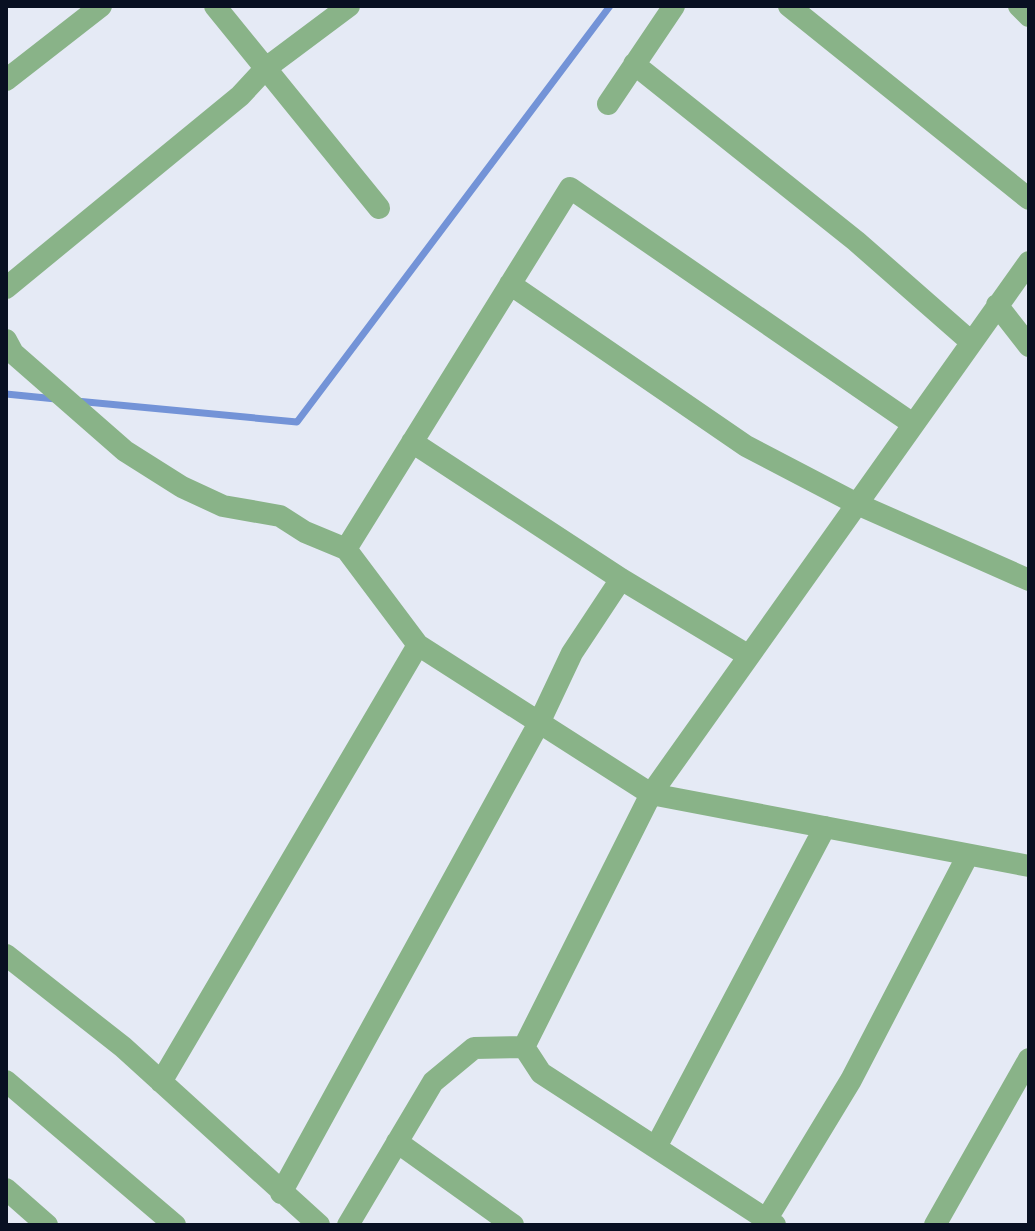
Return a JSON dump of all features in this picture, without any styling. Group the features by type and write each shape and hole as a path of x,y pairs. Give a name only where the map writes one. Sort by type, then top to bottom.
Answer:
{"street":[{"path":"6,80 101,6"},
{"path":"215,6 379,208"},
{"path":"6,288 229,106 266,68 349,6"},
{"path":"608,104 674,6"},
{"path":"789,6 1029,199"},
{"path":"1019,6 1029,16"},
{"path":"634,64 856,241 970,341"},
{"path":"346,549 570,188 913,424"},
{"path":"524,1047 651,794 1029,262"},
{"path":"510,284 746,446 857,504 1029,580"},
{"path":"997,305 1021,341 1029,346"},
{"path":"10,347 125,451 195,494 223,506 280,516 305,532 346,549 418,645 651,794 1029,866"},
{"path":"412,442 621,579 749,656"},
{"path":"281,1193 539,723 572,653 621,579"},
{"path":"161,1082 418,645"},
{"path":"656,1147 825,827"},
{"path":"524,1047 541,1073 768,1223 851,1080 968,855"},
{"path":"6,955 161,1082 319,1225"},
{"path":"348,1225 433,1082 474,1048 524,1047"},
{"path":"935,1225 1029,1059"},
{"path":"6,1081 175,1225"},
{"path":"397,1142 513,1225"},
{"path":"6,1189 47,1225"}],"waterway":[{"path":"76,401 297,422 610,6"},
{"path":"6,394 56,399"}]}
